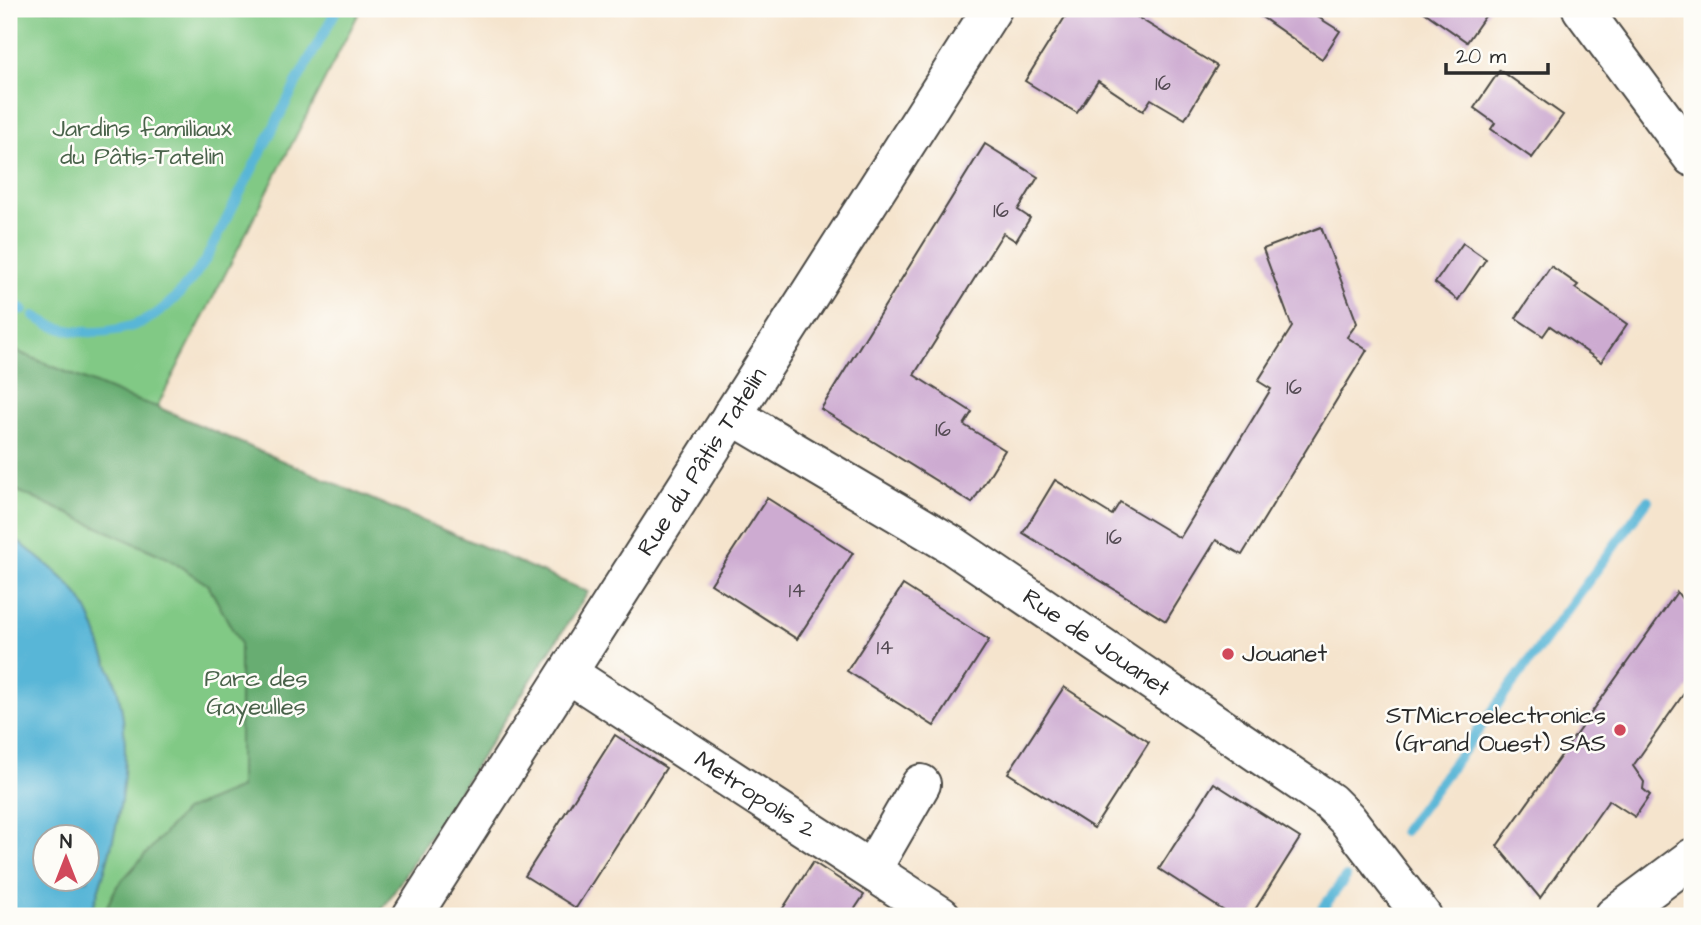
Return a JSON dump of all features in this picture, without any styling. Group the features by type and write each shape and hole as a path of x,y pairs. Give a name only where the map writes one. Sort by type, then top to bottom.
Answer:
{"street":[{"name":"Rue du Pâtis Tatelin","path":"412,916 992,9"},
{"path":"1582,9 1692,157"},
{"name":"Rue de Jouanet","path":"732,415 952,545 1330,802 1347,819 1422,916"},
{"name":"Metropolis 2","path":"569,674 941,916"},
{"path":"872,869 921,784"},
{"path":"1614,916 1692,858"}],"green space":[{"name":"Parc des Gayeulles","path":"9,9 361,9 157,407 588,592 378,916 9,916"},
{"name":"Parc des Gayeulles","path":"9,345 23,354 157,407 588,592 378,916 102,916 117,886 184,811 240,788 240,643 208,585 167,558 9,487"}],"water":[{"path":"9,534 56,573 84,604 117,687 123,720 124,777 114,834 102,878 102,824 32,824 32,894 97,894 90,916 9,916"}],"building":[{"path":"1070,9 1124,9 1217,66 1185,119 1151,99 1143,111 1098,81 1077,113 1025,81"},
{"path":"1250,9 1305,9 1340,31 1322,59"},
{"path":"1420,9 1490,9 1467,42"},
{"path":"1500,70 1563,115 1532,158 1491,129 1495,123 1474,108"},
{"path":"985,144 1038,177 1018,210 1030,218 1016,241 1003,233 914,375 972,412 964,425 1005,450 972,503 821,409"},
{"path":"1321,227 1357,323 1347,337 1367,350 1242,555 1216,540 1166,621 1023,533 1055,480 1112,515 1120,502 1180,538 1271,389 1258,381 1292,327 1263,249"},
{"path":"1463,243 1486,259 1458,300 1435,283"},
{"path":"1551,266 1578,285 1575,288 1627,324 1601,362 1550,326 1543,336 1516,318"},
{"path":"767,498 853,553 797,639 711,584"},
{"path":"903,585 989,640 934,726 847,671"},
{"name":"STMicroelectronics (Grand Ouest) SAS","path":"1677,592 1692,613 1692,682 1633,766 1644,782 1643,789 1650,795 1635,817 1609,800 1540,898 1497,846"},
{"path":"1064,687 1149,742 1094,828 1008,773"},
{"path":"615,735 666,768 576,908 525,876"},
{"path":"1214,783 1300,838 1251,916 1232,916 1159,869"},
{"path":"813,862 864,895 850,916 778,916"}],"waterway":[{"path":"34,316 65,329 105,331 144,321 176,296 206,259 337,9"},
{"path":"9,301 23,310"},
{"path":"1404,831 1648,500"},
{"path":"1317,916 1346,877"}],"place":[{"name":"Jouanet","path":"1228,654"},
{"name":"STMicroelectronics (Grand Ouest) SAS","path":"1620,730"}],"park label":[{"name":"Jardins familiaux du Pâtis-Tatelin","path":"142,143"}]}
